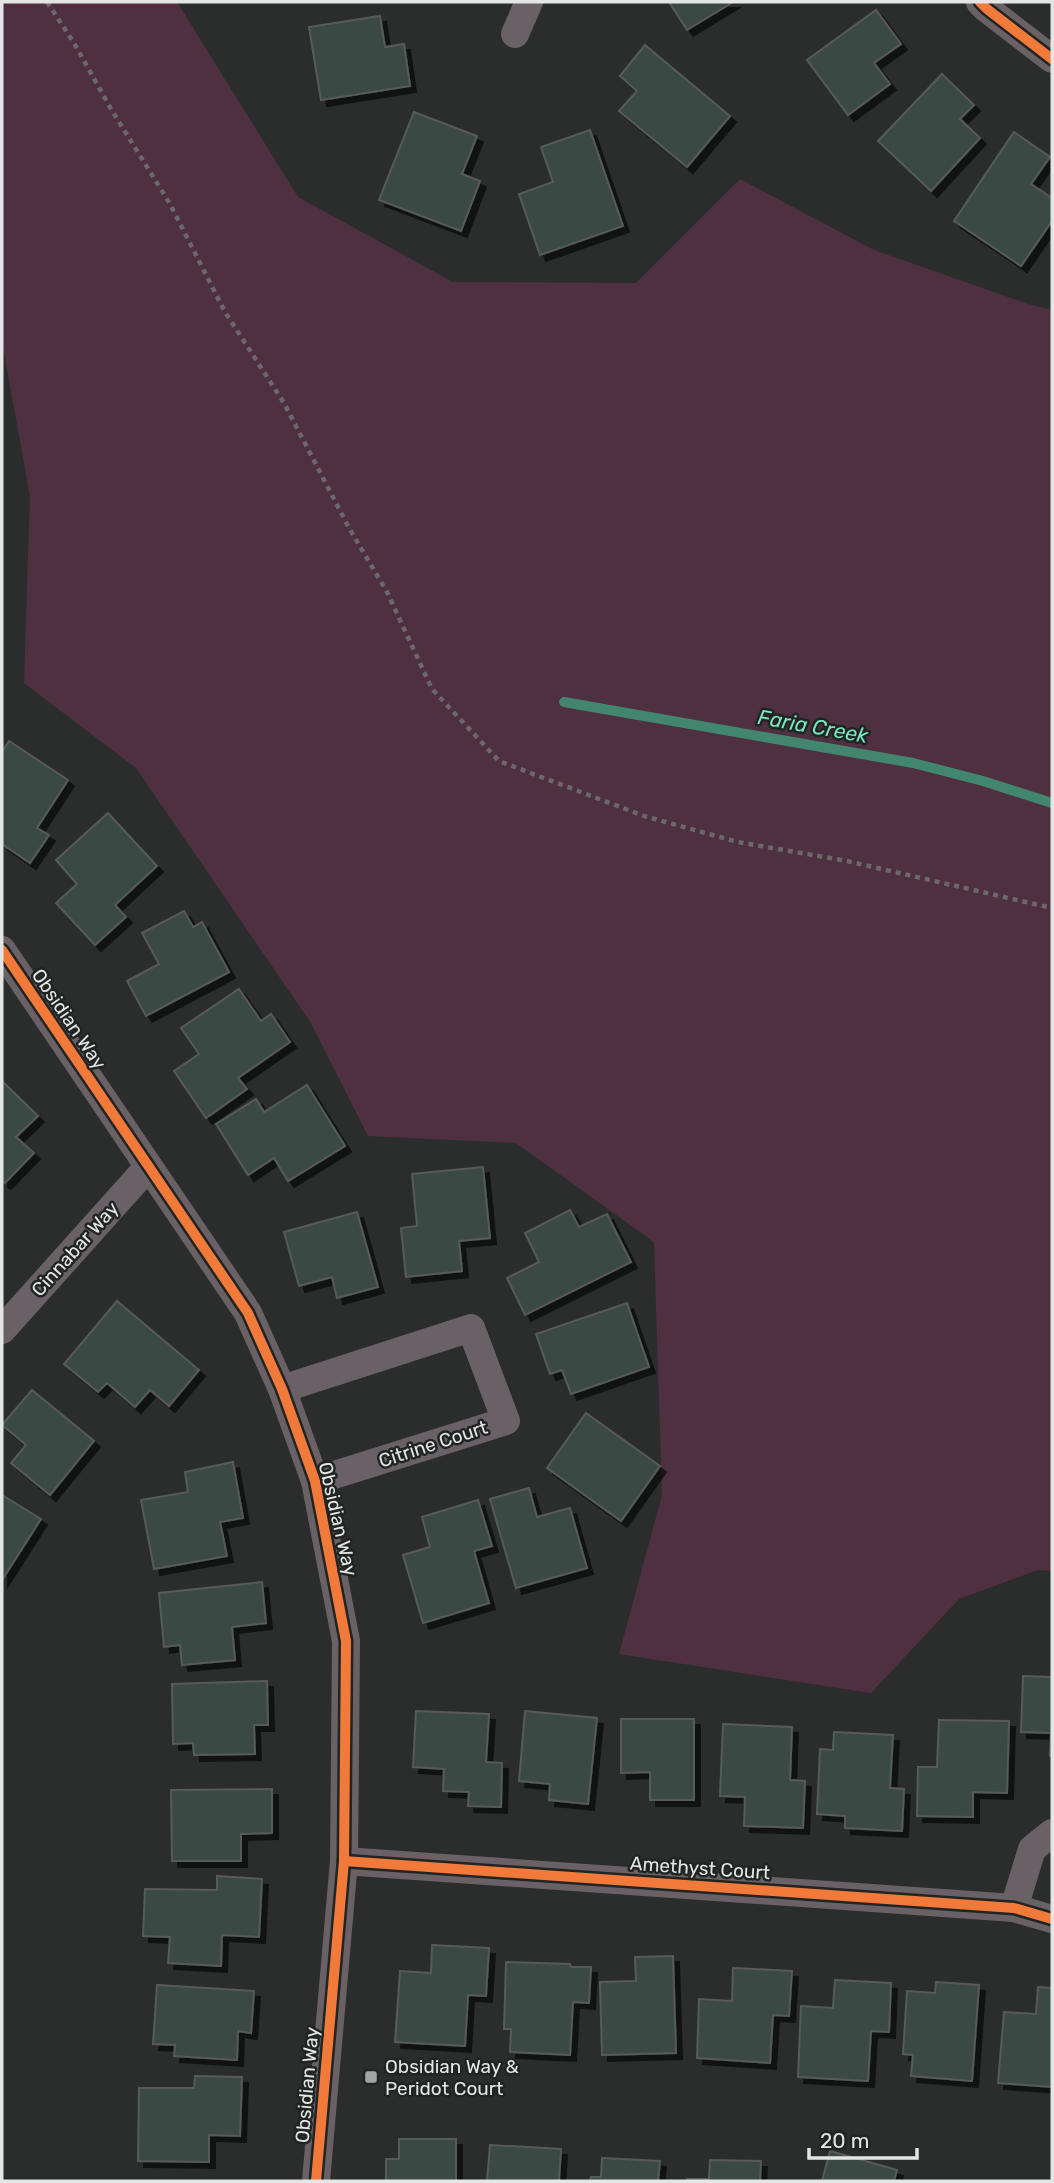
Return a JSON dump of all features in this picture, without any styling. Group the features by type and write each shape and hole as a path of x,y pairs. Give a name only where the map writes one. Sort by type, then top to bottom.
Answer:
{"street":[{"path":"515,34 529,2"},
{"path":"980,2 1052,60"},
{"name":"Obsidian Way","path":"2,950 248,1314 282,1390 315,1481 346,1641 344,1861 316,2181"},
{"name":"Cinnabar Way","path":"2,1330 148,1167"},
{"name":"Citrine Court","path":"282,1390 471,1328 506,1421 315,1481"},
{"path":"1014,1908 1032,1849 1052,1833"},
{"name":"Amethyst Court","path":"344,1861 1014,1908 1052,1919"}],"path":[{"path":"47,2 170,204 225,312 284,403 349,528 387,592 432,689 499,761 644,816 738,842 847,861 1052,908"}],"shaded area":[{"path":"2,2 177,2 298,197 453,282 636,283 740,179 874,250 1052,310 1052,1571 1038,1570 959,1599 871,1693 619,1654 662,1495 654,1242 516,1143 368,1136 311,1023 136,768 24,683 30,496 2,342"}],"building":[{"path":"669,2 733,2 687,30"},
{"path":"876,10 901,44 874,63 890,84 848,115 807,60"},
{"path":"380,16 385,47 404,44 410,86 321,100 309,27"},
{"path":"645,45 730,116 687,167 619,111 637,91 620,76"},
{"path":"942,74 974,105 960,119 980,138 931,191 878,141"},
{"path":"414,112 477,136 462,174 480,181 461,231 379,200"},
{"path":"590,130 623,226 540,255 519,194 553,182 541,147"},
{"path":"1014,132 1050,157 1031,184 1052,198 1052,221 1021,266 954,221"},
{"path":"9,741 68,780 37,828 49,835 30,863 2,844 2,752"},
{"path":"108,813 157,866 115,905 126,917 95,945 56,903 77,884 56,860"},
{"path":"184,911 193,927 202,922 229,972 146,1016 127,981 159,964 142,933"},
{"path":"239,989 261,1021 271,1014 290,1042 238,1078 247,1089 206,1118 174,1071 199,1054 181,1028"},
{"path":"2,1081 38,1116 16,1137 34,1153 5,1183 2,1181"},
{"path":"307,1085 345,1146 288,1181 274,1158 248,1175 216,1124 256,1099 264,1112"},
{"path":"483,1167 490,1238 459,1241 462,1271 406,1277 401,1228 417,1226 412,1174"},
{"path":"570,1210 579,1227 607,1214 631,1262 525,1315 507,1278 539,1262 525,1233"},
{"path":"357,1212 378,1287 337,1298 332,1277 299,1286 284,1232"},
{"path":"117,1301 199,1370 169,1406 150,1390 135,1407 107,1383 98,1392 64,1364"},
{"path":"627,1303 649,1367 571,1394 562,1370 550,1374 536,1334"},
{"path":"32,1390 94,1441 50,1495 11,1463 26,1445 2,1425"},
{"path":"586,1413 660,1466 621,1521 547,1468"},
{"path":"233,1462 243,1518 220,1522 227,1556 154,1569 141,1500 188,1492 185,1472"},
{"path":"529,1488 537,1517 570,1508 587,1568 516,1588 490,1499"},
{"path":"2,1495 41,1519 2,1580"},
{"path":"478,1500 492,1546 474,1551 489,1603 423,1623 403,1555 430,1547 422,1517"},
{"path":"262,1582 266,1623 232,1627 235,1660 182,1665 180,1645 164,1647 159,1593"},
{"path":"1023,1676 1052,1677 1052,1756 1051,1733 1021,1732"},
{"path":"267,1681 268,1725 254,1725 255,1754 194,1755 193,1743 173,1744 172,1684"},
{"path":"416,1711 489,1714 486,1762 502,1763 501,1807 468,1806 469,1792 443,1791 444,1769 413,1767"},
{"path":"525,1711 597,1718 588,1804 549,1800 550,1784 519,1781"},
{"path":"621,1719 694,1719 694,1800 650,1800 650,1772 621,1773"},
{"path":"939,1720 1009,1721 1007,1793 973,1792 973,1817 917,1816 918,1767 937,1767"},
{"path":"723,1724 792,1727 790,1780 805,1781 803,1828 744,1826 745,1797 720,1796"},
{"path":"834,1732 893,1735 890,1788 904,1789 902,1831 845,1828 845,1816 817,1814 820,1749 833,1750"},
{"path":"272,1789 272,1833 241,1834 241,1861 172,1861 171,1790"},
{"path":"217,1876 262,1879 259,1937 222,1935 221,1966 168,1963 170,1937 143,1936 145,1889 217,1890"},
{"path":"432,1945 489,1948 486,1996 468,1995 465,2046 395,2042 400,1971 431,1973"},
{"path":"673,1956 676,2053 602,2055 600,1982 636,1981 635,1957"},
{"path":"506,1962 591,1967 589,2003 573,2002 570,2055 510,2052 511,2029 504,2029"},
{"path":"733,1968 792,1971 789,2016 773,2015 770,2063 697,2058 699,1999 732,2001"},
{"path":"835,1980 891,1983 889,2032 871,2031 868,2081 798,2077 801,2006 833,2008"},
{"path":"936,1982 979,1985 972,2081 911,2076 913,2055 903,2054 907,1991 935,1993"},
{"path":"157,1985 254,1991 251,2033 238,2031 237,2060 174,2056 175,2045 153,2044"},
{"path":"1038,1987 1052,1988 1052,2087 998,2083 1004,2012 1036,2014"},
{"path":"195,2076 242,2077 240,2136 209,2135 209,2162 138,2161 139,2088 194,2088"},
{"path":"399,2139 456,2139 456,2181 386,2181 386,2159 399,2159"},
{"path":"490,2145 561,2149 559,2181 487,2181"},
{"path":"830,2151 897,2170 894,2181 822,2181"},
{"path":"602,2158 660,2161 658,2181 590,2181 591,2177 601,2177"},
{"path":"710,2160 761,2161 760,2181 687,2181 709,2179"}],"waterway":[{"name":"Faria Creek","path":"564,702 913,763 1052,803"}],"cycle path":[{"path":"980,2 1052,59"},
{"path":"2,950 248,1313 282,1389 315,1481 346,1641 344,1861 316,2181"},
{"path":"344,1861 1014,1908 1052,1919"}],"place":[{"name":"Obsidian Way & Peridot Court","path":"371,2077"}]}
